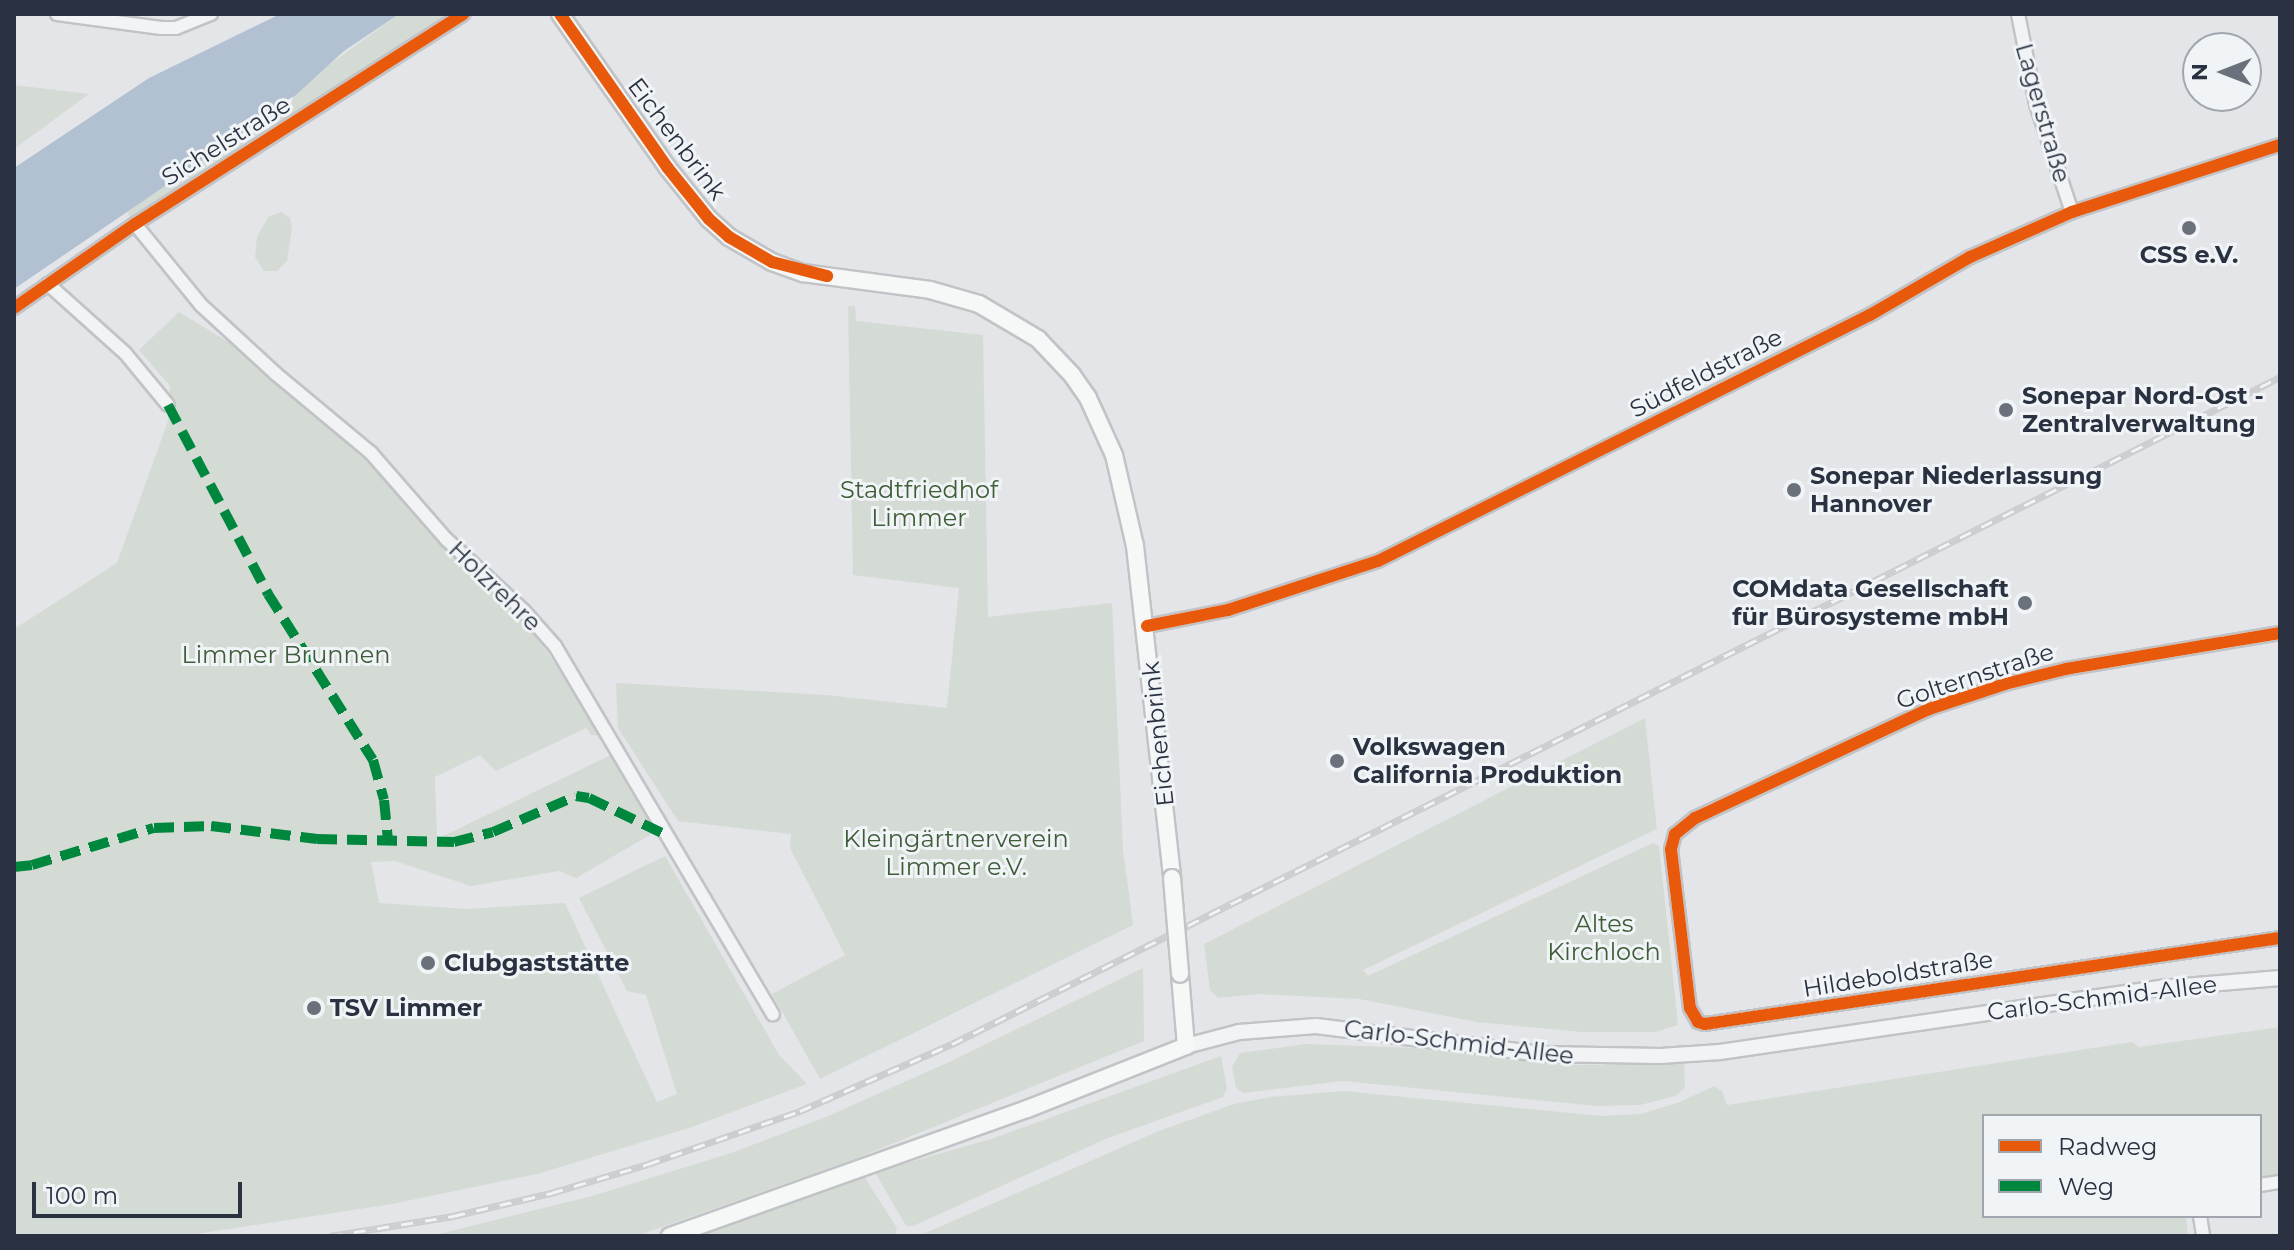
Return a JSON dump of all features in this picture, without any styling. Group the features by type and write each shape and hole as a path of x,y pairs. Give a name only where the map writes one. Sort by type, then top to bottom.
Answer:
{"main road":[{"name":"Eichenbrink","path":"560,14 674,177 709,219 729,237 772,262 803,273 930,290 979,304 1013,322 1051,351 1088,398 1114,455 1135,546 1147,626 1186,1046"},
{"name":"Carlo-Schmid-Allee","path":"670,1236 1027,1109 1186,1046"}],"street":[{"path":"57,14 161,28 176,28 211,14"},
{"name":"Sichelstraße","path":"14,308 135,224 464,14"},
{"name":"Lagerstraße","path":"2018,14 2036,104 2072,212"},
{"name":"Südfeldstraße","path":"1147,626 1228,610 1378,561 1870,315 1970,257 2072,212 2280,145"},
{"name":"Holzrehre","path":"135,224 201,305 276,374 371,453 446,539 524,611 555,646 607,729 773,1014"},
{"path":"48,284 125,353 168,405"},
{"name":"Golternstraße","path":"1671,849 1675,834 1695,818 1929,709 2005,684 2066,669 2280,633"},
{"name":"Hildeboldstraße","path":"1671,849 1690,1008 1698,1022 1705,1024 2280,938"},
{"name":"Carlo-Schmid-Allee","path":"1186,1046 1239,1032 1316,1026 1541,1054 1661,1056 1720,1052 2161,988 2280,978"}],"green space":[{"path":"399,14 464,14 135,224 127,212"},
{"path":"14,85 89,94 14,149"},
{"path":"281,212 290,218 292,227 287,261 277,271 264,271 255,257 257,237 268,217"},
{"name":"Kleingärtnerverein Limmer e.V.","path":"848,306 855,306 856,321 983,335 988,617 1112,603 1123,850 1133,925 820,1079 772,994 845,955 790,848 791,834 678,821 618,728 616,683 826,695 947,708 959,588 853,575"},
{"name":"Limmer Brunnen","path":"179,312 245,352 363,450 459,559 536,635 602,735 591,735 586,728 496,771 480,755 435,777 437,839 613,754 652,819 650,835 576,878 559,871 471,886 395,861 371,862 379,903 466,909 565,903 657,1102 677,1094 646,995 627,991 579,898 665,856 779,1055 807,1084 692,1127 537,1174 392,1204 183,1236 14,1236 14,629 117,563 168,421 170,386 139,350"},
{"name":"Altes Kirchloch","path":"1645,718 1657,829 1363,970 1368,976 1653,843 1659,846 1678,1025 1655,1032 1581,1032 1477,1022 1359,999 1259,994 1218,998 1210,990 1204,944"},
{"path":"1143,968 1144,1041 855,1159 636,1236 431,1236 592,1196 731,1153 826,1117 949,1062"},
{"path":"2280,1027 2280,1175 2262,1178 2262,1114 1982,1114 1982,1218 2186,1218 2188,1236 923,1234 1159,1131 1234,1104 1271,1097 1343,1091 1602,1116 1641,1114 1680,1102 1714,1086 1722,1091 1727,1105 2132,1042 2139,1047"},
{"path":"1306,1044 1416,1048 1565,1065 1684,1064 1685,1088 1675,1096 1640,1105 1597,1106 1343,1081 1243,1093 1236,1088 1232,1067 1240,1053"},
{"path":"1221,1056 1227,1089 1223,1097 1108,1138 913,1226 906,1226 875,1172 991,1139"},
{"path":"863,1175 897,1228 895,1234 679,1236"}],"water":[{"path":"280,14 399,14 344,51 287,103 14,289 14,168 149,78"}],"railway":[{"path":"330,1236 453,1216 551,1193 648,1164 800,1111 952,1044 2280,377"}],"marked path":[{"path":"168,405 268,594 373,760 384,800 388,840"},
{"path":"14,867 32,865 154,828 211,826 317,839 454,842 493,832 576,796 589,798 666,835"}],"cycle path":[{"path":"14,308 135,224 464,14"},
{"path":"560,14 667,167 709,219 729,237 772,262 827,276"},
{"path":"1147,626 1228,610 1378,561 1870,315 1970,257 2072,212 2280,145"},
{"path":"2280,633 2066,669 2005,684 1929,709 1695,818 1675,834 1671,849 1690,1008 1698,1022 1705,1024 2280,938"}],"place":[{"name":"CSS e.V.","path":"2189,228"},
{"name":"Sonepar Nord-Ost - Zentralverwaltung","path":"2006,410"},
{"name":"Sonepar Niederlassung Hannover","path":"1794,490"},
{"name":"COMdata Gesellschaft für Bürosysteme mbH","path":"2025,603"},
{"name":"Volkswagen California Produktion","path":"1337,761"},
{"name":"Clubgaststätte","path":"428,963"},
{"name":"TSV Limmer","path":"314,1008"}],"park label":[{"name":"Stadtfriedhof Limmer","path":"919,504"}]}
